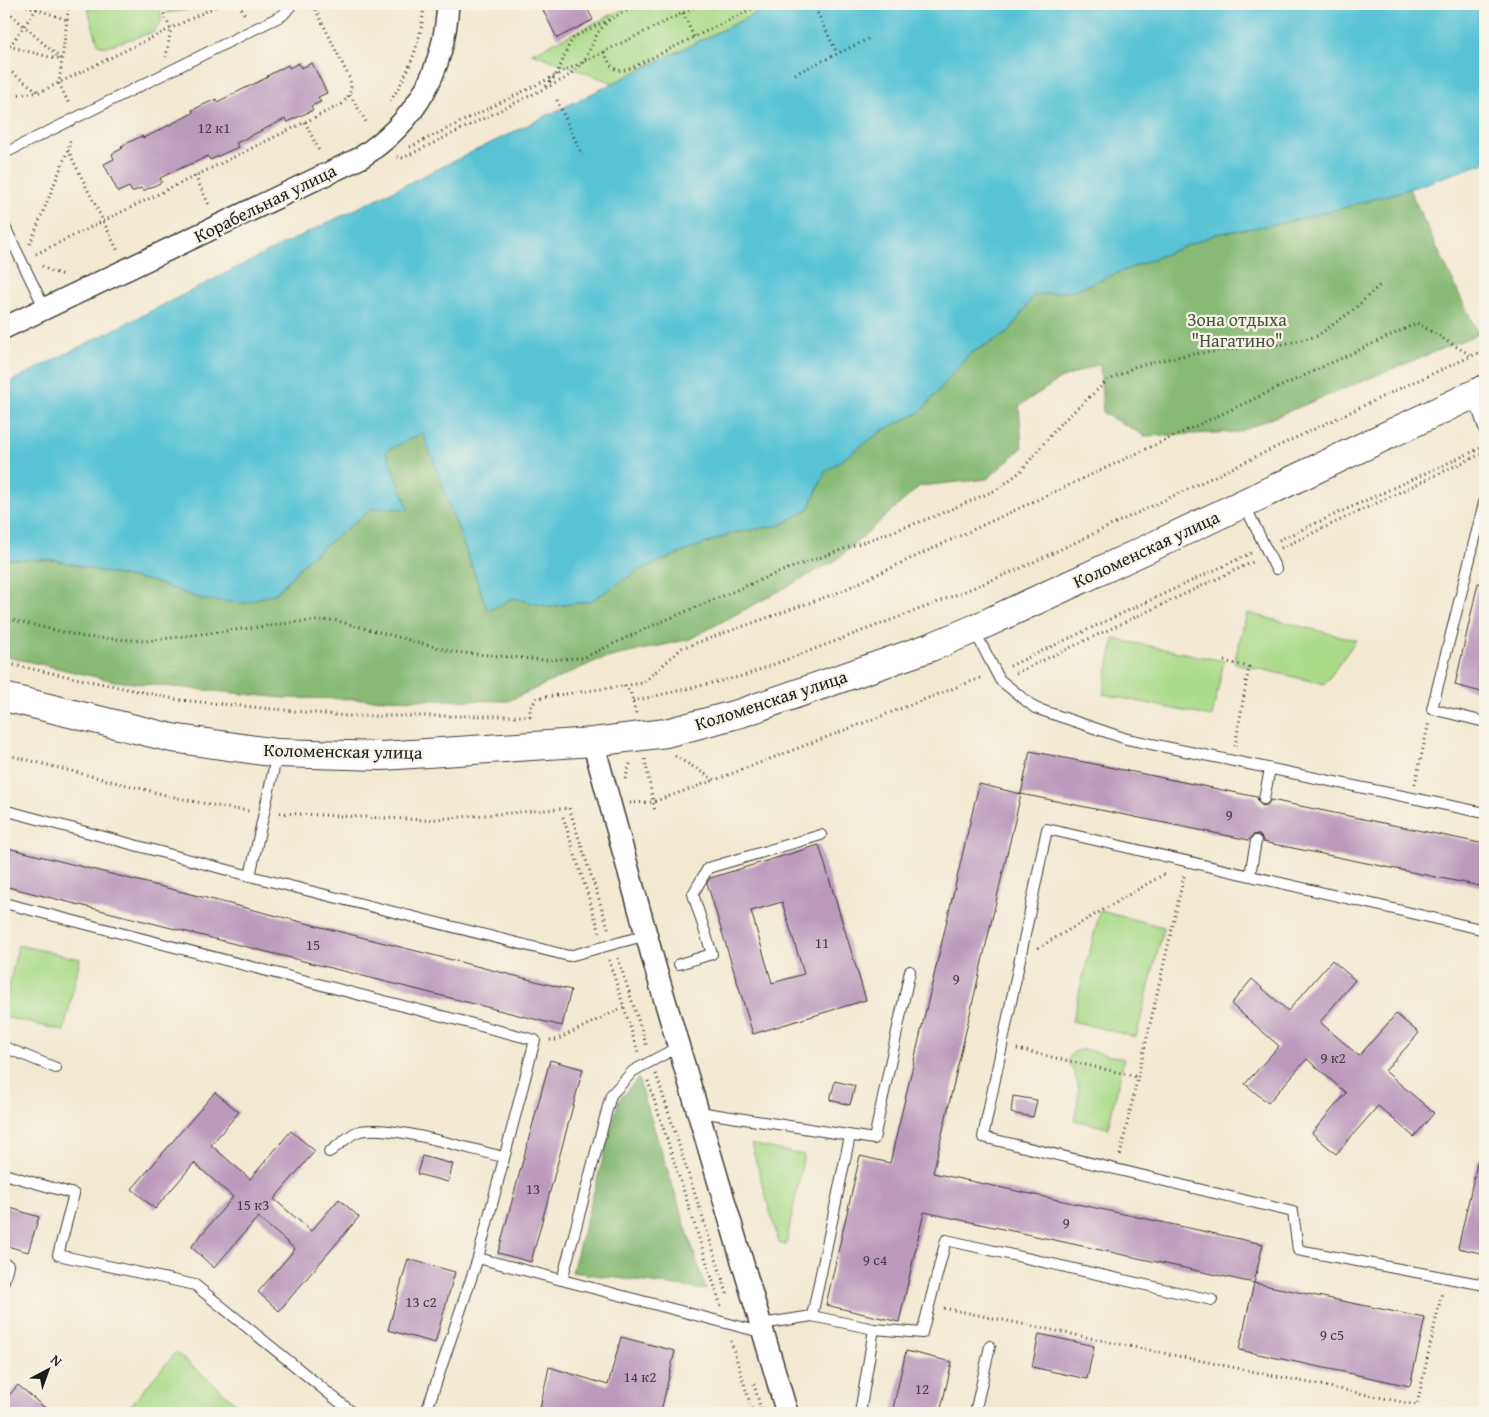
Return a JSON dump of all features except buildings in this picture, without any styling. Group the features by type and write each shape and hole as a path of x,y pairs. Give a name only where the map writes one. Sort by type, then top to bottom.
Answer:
{"street":[{"name":"Корабельная улица","path":"4,328 351,162 372,150 399,126 414,108 426,89 436,68 442,47 448,4"},
{"name":"Коломенская улица","path":"4,699 172,738 277,753 382,756 593,742 666,733 741,713 931,647 974,629 1479,392"},
{"path":"593,742 615,808 647,935 678,1046 787,1413"}],"lane":[{"path":"4,154 283,15 292,4"},
{"path":"4,225 45,308"},
{"path":"1479,392 1485,431"},
{"path":"1485,499 1432,709 1485,722"},
{"path":"1243,503 1276,569"},
{"path":"974,629 998,676 1035,708 1127,739 1485,813"},
{"path":"250,876 277,753"},
{"path":"1264,799 1270,769"},
{"path":"4,810 250,876 569,956 647,935"},
{"path":"1485,930 1046,829 983,1137 1293,1212 1298,1250 1485,1286"},
{"path":"679,964 712,954 693,894 708,868 822,835"},
{"path":"1250,875 1256,841"},
{"path":"4,903 535,1040 478,1258 426,1413"},
{"path":"699,1112 874,1139 910,971"},
{"path":"562,1280 612,1096 633,1071 678,1046"},
{"path":"4,1048 56,1068"},
{"path":"329,1152 356,1132 374,1129 412,1134 504,1158"},
{"path":"812,1316 850,1136"},
{"path":"4,1174 74,1194 58,1255 195,1285 353,1413"},
{"path":"478,1258 738,1326 763,1328 812,1316 874,1329 922,1333 946,1240 1212,1300"},
{"path":"4,1264 8,1265 4,1281"},
{"path":"860,1413 874,1329"},
{"path":"975,1413 990,1346"}],"path":[{"path":"22,4 67,20"},
{"path":"4,54 40,4"},
{"path":"29,247 68,150 76,118 59,83 69,4"},
{"path":"161,4 166,20 171,28 163,74"},
{"path":"4,96 40,92 220,4"},
{"path":"387,104 400,86 409,68 421,27 424,4"},
{"path":"540,91 557,74 574,37 640,4"},
{"path":"409,147 701,4"},
{"path":"604,52 615,70 629,69 762,4"},
{"path":"813,4 838,53"},
{"path":"63,276 42,266 34,255 342,104 350,95 350,79 314,6"},
{"path":"4,8 62,60"},
{"path":"683,13 694,37"},
{"path":"397,158 404,158 566,78 584,62 598,32 611,18"},
{"path":"795,74 868,39"},
{"path":"4,45 62,60"},
{"path":"4,67 40,92"},
{"path":"350,95 368,124 373,120"},
{"path":"557,100 582,154"},
{"path":"304,122 320,153"},
{"path":"68,150 118,252"},
{"path":"195,176 210,207"},
{"path":"4,272 4,294"},
{"path":"4,618 84,637 146,641 298,622 334,620 454,652 544,660 582,658 649,627 777,573 933,517 996,490 1020,472 1060,424 1106,382 1136,366 1191,354 1284,344 1317,336 1352,311 1382,284"},
{"path":"4,663 180,700 346,716 530,716 530,708 537,698 643,683 682,648 837,594 1417,323 1472,356"},
{"path":"624,686 630,691 633,700 743,676 931,605 1019,569 1485,350"},
{"path":"998,676 1267,551 1485,446"},
{"path":"640,736 615,808 653,802 998,676 1485,452"},
{"path":"1224,661 1249,666 1232,761"},
{"path":"1412,798 1432,709"},
{"path":"4,754 178,798 226,808 264,812 425,820 569,808 738,1326"},
{"path":"674,756 715,780"},
{"path":"1020,958 1187,861"},
{"path":"1116,1170 1187,861"},
{"path":"535,1040 556,1040 624,1007"},
{"path":"1002,1046 1138,1077"},
{"path":"929,1305 1417,1405 1446,1278"},
{"path":"726,1322 753,1413"},
{"path":"752,1378 762,1413"}],"green space":[{"path":"90,4 159,4 162,21 154,32 104,47 98,44 88,9"},
{"path":"171,4 210,4 206,7 167,13"},
{"path":"634,4 775,4 613,83 532,53"},
{"name":"Зона отдыха \"Нагатино\"","path":"1409,189 1478,334 1238,432 1145,436 1103,413 1100,364 1060,379 1019,406 1022,448 987,479 920,486 835,561 690,639 598,660 508,701 284,698 114,681 4,656 4,559 55,560 151,581 204,600 276,594 309,558 373,508 386,451 423,432 488,611 513,598 549,607 591,601 639,570 733,533 781,525 809,509 825,472 885,429 921,412 969,354 1008,333 1034,295 1072,291 1216,234 1277,224"},
{"path":"1247,613 1356,640 1325,684 1234,663"},
{"path":"1114,639 1224,661 1212,717 1103,694"},
{"path":"1100,911 1164,927 1136,1037 1072,1021"},
{"path":"18,945 80,959 64,1031 4,1017"},
{"path":"1083,1049 1124,1059 1108,1128 1074,1120 1078,1103 1078,1084 1068,1061 1073,1052"},
{"path":"638,1078 706,1290 572,1272 619,1100"},
{"path":"751,1144 804,1155 786,1245 779,1243"},
{"path":"176,1352 247,1413 126,1413"}],"water":[{"path":"775,4 1485,4 1485,163 1409,189 1339,209 1277,224 1216,234 1072,291 1034,295 1008,333 969,354 921,412 885,429 825,472 809,509 781,525 733,533 639,570 591,601 549,607 513,598 488,611 423,433 386,451 409,509 373,508 309,558 276,593 245,603 204,600 151,581 55,560 4,559 4,385 278,247"}]}
